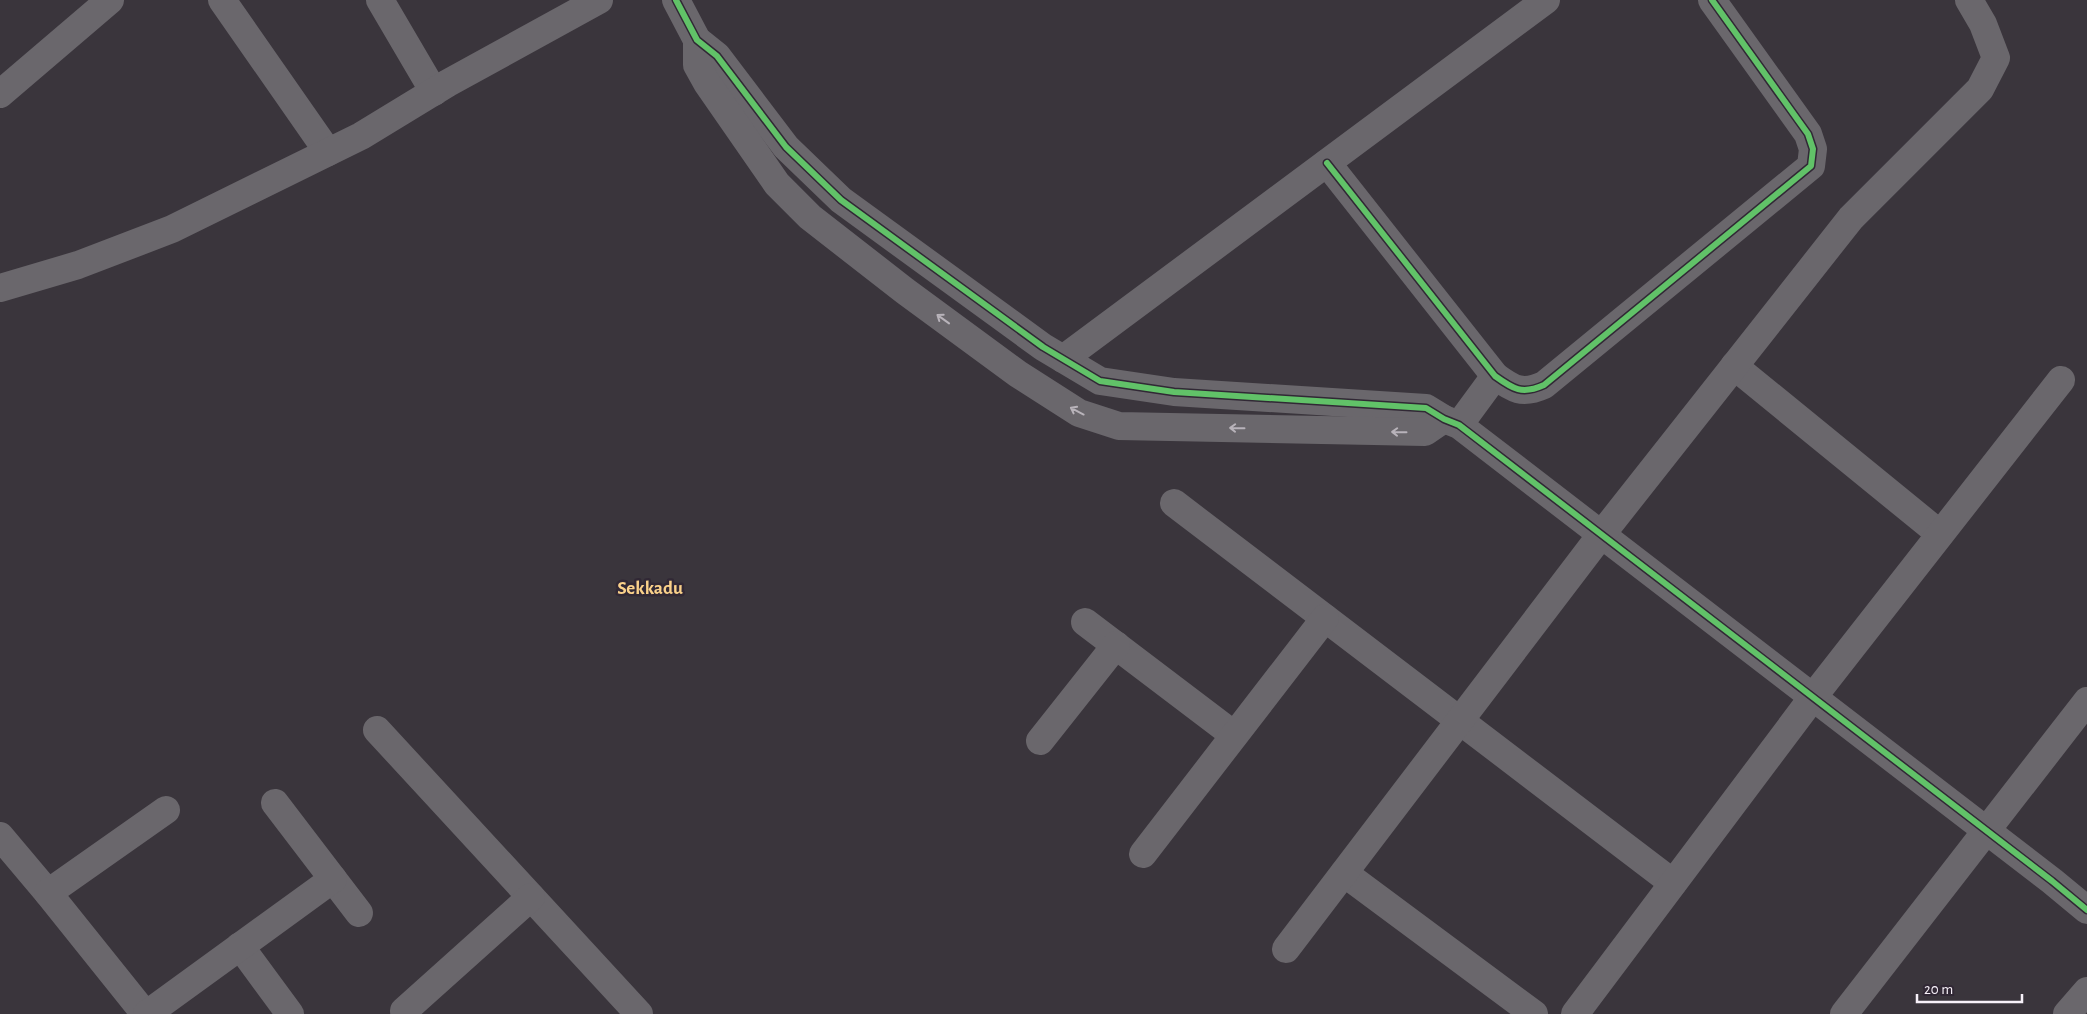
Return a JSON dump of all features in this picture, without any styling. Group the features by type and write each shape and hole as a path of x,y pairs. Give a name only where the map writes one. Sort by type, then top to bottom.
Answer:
{"street":[{"path":"0,94 110,0"},
{"path":"222,0 328,152"},
{"path":"380,0 434,92"},
{"path":"0,288 78,265 172,229 361,136 434,92 599,0"},
{"path":"676,0 697,40 717,56 786,147 840,200 1042,347 1100,381 1174,392 1426,408 1451,422 1601,535 1986,830 2087,910"},
{"path":"1063,359 1546,0"},
{"path":"1327,163 1495,376 1509,387 1529,392 1544,385 1812,166 1813,149 1808,134 1712,0"},
{"path":"1286,949 1601,535 1851,218 1980,89 1996,58 1983,24 1969,0"},
{"path":"697,40 697,65 707,83 778,184 810,217 905,291 1018,374 1079,413 1119,426 1425,432 1451,422 1495,376"},
{"path":"1734,366 1940,534"},
{"path":"1575,1014 1813,697 2060,380"},
{"path":"1174,503 1673,884"},
{"path":"1143,854 1325,618"},
{"path":"1085,622 1234,735"},
{"path":"1040,741 1116,645"},
{"path":"1844,1014 2087,701"},
{"path":"378,730 639,1014"},
{"path":"275,803 360,913"},
{"path":"48,893 166,810"},
{"path":"0,836 146,1014 332,879"},
{"path":"1344,873 1534,1014"},
{"path":"404,1011 531,897"},
{"path":"240,946 290,1014"},
{"path":"2067,1014 2087,991"}],"cycle path":[{"path":"676,0 697,40 717,56 786,147 841,200 1043,347 1100,381 1174,392 1426,408 1444,419 1459,425 2052,881 2087,910"},
{"path":"1327,163 1495,376 1518,389 1530,390 1544,385 1811,166 1813,149 1808,134 1712,0"}],"district":[{"name":"Sekkadu","path":"650,588"}]}
